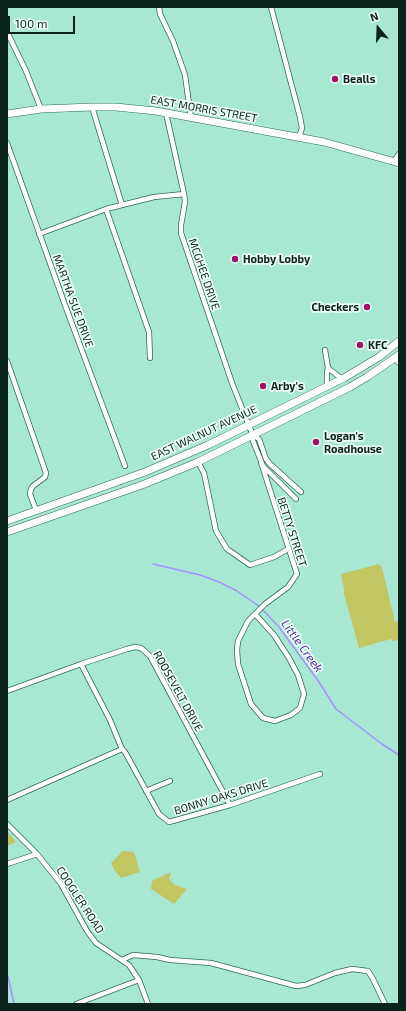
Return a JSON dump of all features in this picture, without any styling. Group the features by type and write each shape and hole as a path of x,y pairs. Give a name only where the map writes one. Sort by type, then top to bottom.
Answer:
{"main road":[{"name":"EAST MORRIS STREET","path":"7,114 41,109 92,107 137,108 324,142 397,162"},
{"name":"EAST WALNUT AVENUE","path":"7,521 183,457 249,426 342,379 373,361 399,341"},
{"name":"EAST WALNUT AVENUE","path":"7,532 142,485 198,462 350,387 398,359"}],"street":[{"path":"159,7 160,14 173,41 185,75 191,118"},
{"path":"271,7 300,117 302,128 299,137"},
{"path":"7,32 26,71 41,109"},
{"path":"92,107 122,205"},
{"name":"MCGHEE DRIVE","path":"166,113 184,194 185,202 180,225 181,233 232,383 249,426 258,439 270,464 301,492"},
{"name":"MARTHA SUE DRIVE","path":"7,142 39,234 125,466"},
{"path":"397,162 399,154"},
{"path":"39,234 106,209 154,197 184,194"},
{"path":"106,209 149,332 150,358"},
{"path":"325,350 328,368 327,386"},
{"path":"7,361 46,473 45,477 31,489 30,494 36,510"},
{"path":"328,368 342,379"},
{"name":"BETTY STREET","path":"254,435 253,441 297,574 295,579 288,587 265,604 255,614 248,621 238,642 236,650 238,664 251,704 263,718 275,721 292,715 300,708 304,694 298,675 289,658 274,635 255,614"},
{"path":"198,462 204,473 216,531 227,549 250,564 274,557 288,549"},
{"path":"261,462 296,499"},
{"name":"ROOSEVELT DRIVE","path":"7,691 81,664 135,647 141,648 146,652 153,663 230,805"},
{"name":"BONNY OAKS DRIVE","path":"81,664 110,720 122,749 159,814 169,822 230,805 320,774"},
{"path":"7,800 122,749"},
{"path":"146,791 170,781"},
{"name":"COOGLER ROAD","path":"7,824 37,854 61,884 96,943 129,965 139,980 148,1004"},
{"path":"7,864 37,854"},
{"path":"122,960 133,955 211,963 296,986 305,985 352,968 368,970 385,1004"},
{"path":"76,1004 139,980"}],"green space":[{"path":"379,564 382,567 395,622 399,621 399,640 393,641 391,639 359,648 344,594 341,574"},
{"path":"7,831 16,842 7,846"},
{"path":"123,851 134,852 140,872 121,878 114,870 111,863"},
{"path":"171,872 169,879 175,885 187,889 174,904 151,889 152,881"}],"waterway":[{"name":"Little Creek","path":"153,564 200,575 219,582 237,591 260,607"},
{"name":"Little Creek","path":"262,609 279,627 319,682 336,709 399,755"},
{"path":"8,976 14,1004"}],"place":[{"name":"Bealls","path":"335,79"},
{"name":"Hobby Lobby","path":"235,259"},
{"name":"Checkers","path":"367,307"},
{"name":"KFC","path":"360,345"},
{"name":"Arby's","path":"263,386"},
{"name":"Logan's Roadhouse","path":"316,442"}]}
